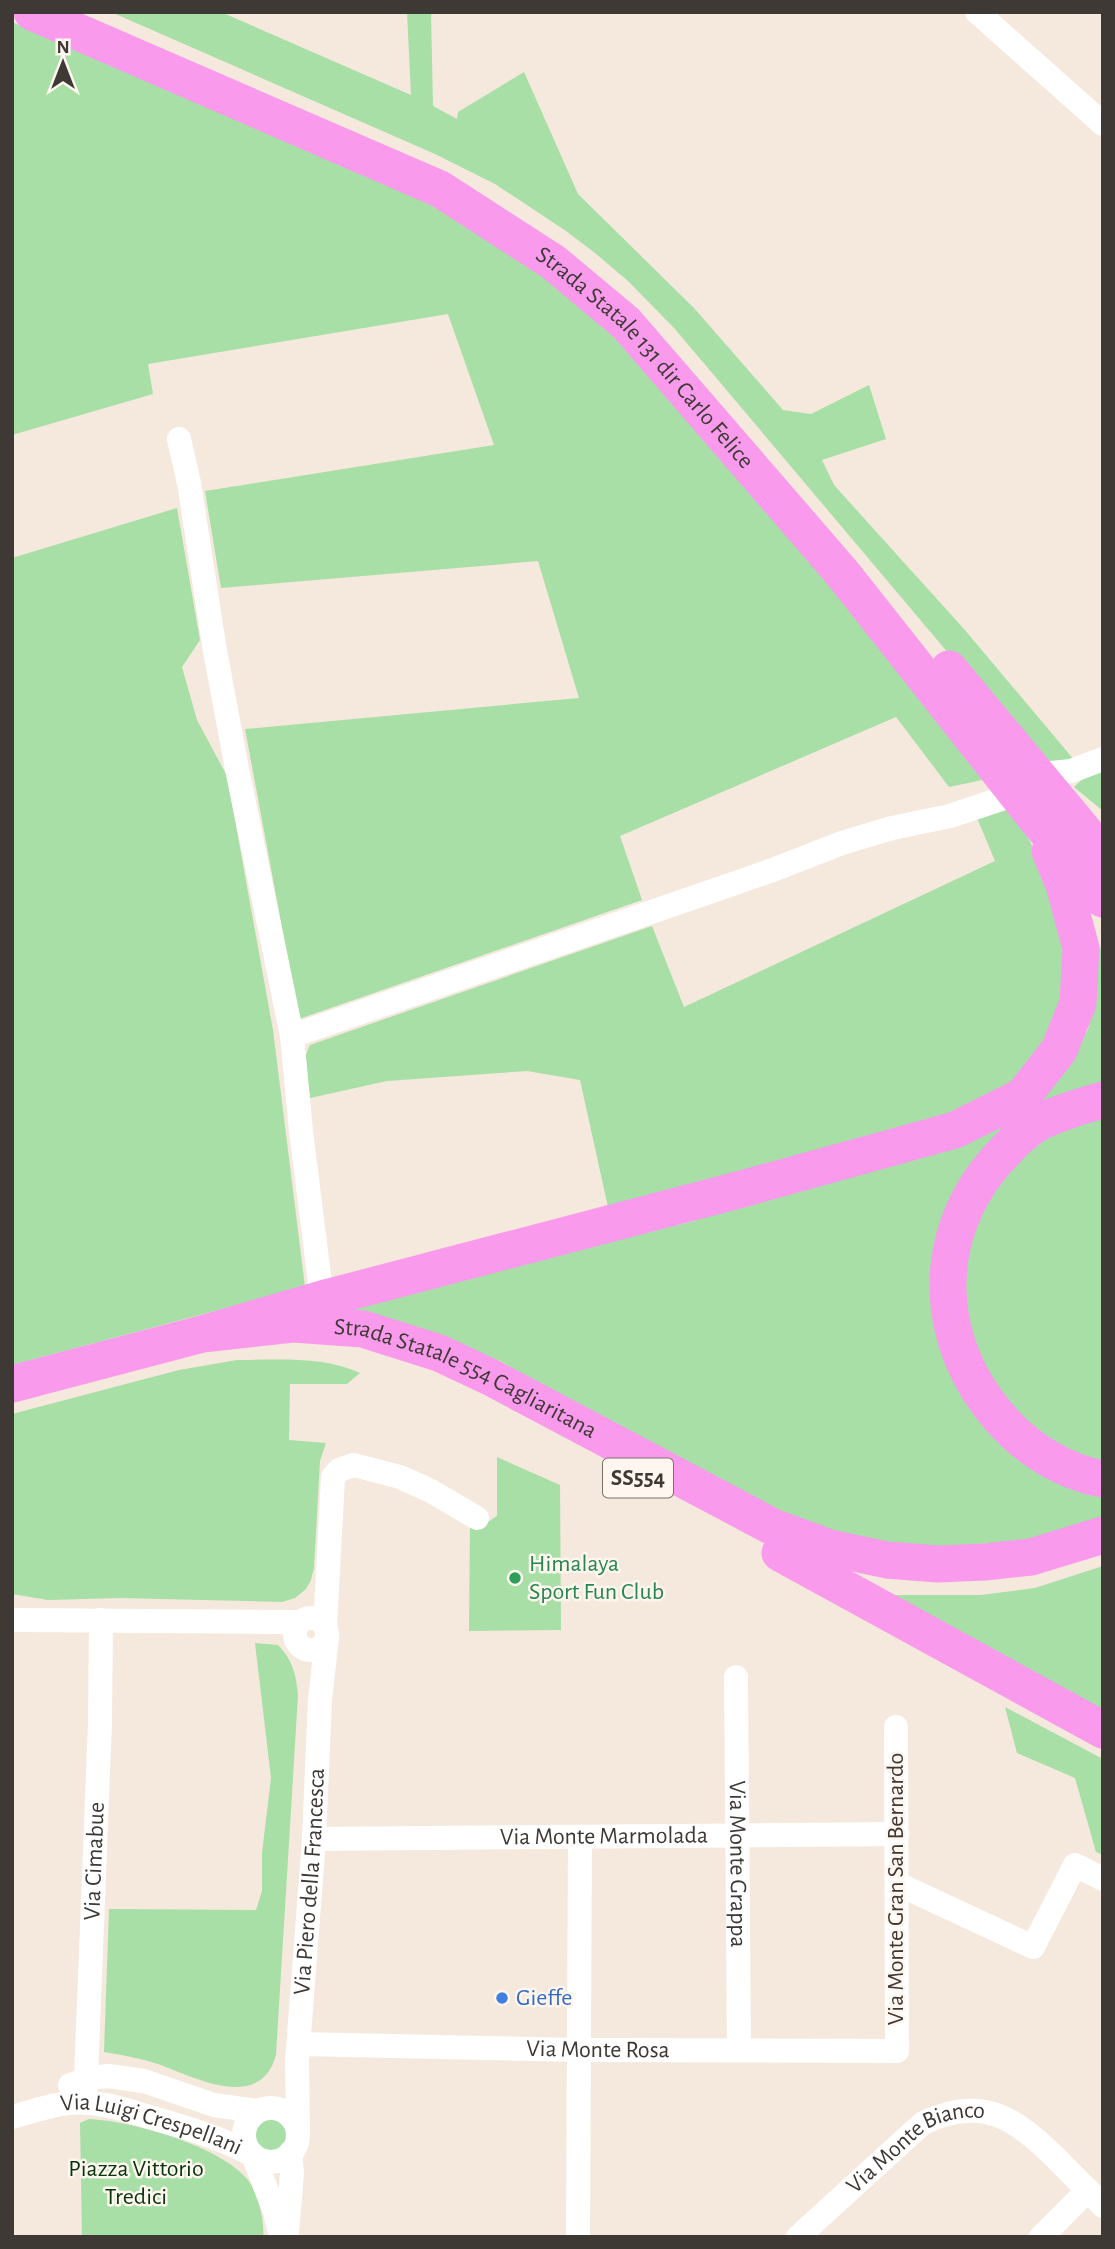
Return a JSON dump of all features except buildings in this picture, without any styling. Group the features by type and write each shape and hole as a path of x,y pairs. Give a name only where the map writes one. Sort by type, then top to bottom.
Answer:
{"highway":[{"name":"Strada Statale 131 dir Carlo Felice","path":"32,12 440,189 553,262 626,323 843,574 1103,899"},
{"name":"Strada Statale 131 dir Carlo Felice","path":"81,12 443,169 538,228 630,297 706,379 1097,842"},
{"path":"202,1334 322,1299 955,1130 1023,1096 1059,1050 1078,1003 1080,948 1064,886 1038,821"},
{"path":"1103,1100 1073,1108 1036,1124 1004,1152 981,1178 963,1212 951,1246 947,1281 950,1320 958,1353 989,1406 1016,1436 1037,1452 1061,1465 1103,1479"},
{"name":"Strada Statale 554 Cagliaritana","path":"12,1384 202,1334 293,1324 363,1329 439,1353 490,1377 773,1527 830,1548 887,1560 938,1564 985,1562 1031,1557 1103,1535"},
{"name":"Strada Statale 554 Cagliaritana","path":"12,1403 179,1359 266,1345 323,1345 374,1354 443,1376 780,1553 833,1570 932,1584 1027,1578 1103,1557"},
{"path":"780,1553 1103,1730"}],"street":[{"path":"976,12 1103,124"},
{"path":"179,439 189,483 215,651 237,769 292,1036 322,1299"},
{"path":"1051,773 1071,771 1103,759"},
{"path":"292,1036 770,871 842,843 892,828 950,816 1007,797"},
{"name":"Via Piero della Francesca","path":"287,2237 314,1839 320,1700 310,1632 326,1582 333,1477 339,1470 354,1465 400,1478 431,1491 477,1518"},
{"path":"12,1620 238,1622 310,1632"},
{"name":"Via Cimabue","path":"84,2092 100,1722 101,1620"},
{"name":"Via Monte Grappa","path":"736,1677 739,2050"},
{"name":"Via Monte Gran San Bernardo","path":"896,1727 897,2051"},
{"name":"Via Monte Marmolada","path":"314,1839 897,1834"},
{"path":"578,2237 580,1837"},
{"path":"898,1884 1033,1947 1076,1865 1103,1879"},
{"name":"Via Monte Rosa","path":"298,2053 897,2051"},
{"name":"Via Piero della Francesca","path":"281,2237 275,2211 253,2155 246,2145 244,2129 251,2116 264,2109 298,2053"},
{"name":"Via Luigi Crespellani","path":"84,2092 109,2076 144,2081 214,2105 264,2109"},
{"name":"Via Luigi Crespellani","path":"12,2117 46,2106 70,2085 113,2106 207,2133 253,2155"},
{"path":"253,2155 265,2161 274,2161 294,2143 292,2118 287,2113 264,2109"},
{"name":"Via Monte Bianco","path":"798,2237 923,2123 954,2112 992,2112 1011,2121 1029,2132 1095,2198"},
{"path":"1041,2237 1095,2198"}],"green space":[{"path":"111,12 221,12 411,95 407,12 431,12 433,106 457,119 458,112 524,72 578,194 694,308 783,410 811,414 869,385 886,439 822,460 834,485 964,629 1075,761 1046,769 675,329 628,281 595,253 495,184 435,154"},
{"path":"12,22 432,203 574,297 662,382 824,572 987,779 949,787 896,717 620,836 642,900 299,1019 245,729 579,698 538,561 221,588 205,491 494,445 448,314 148,364 153,394 12,435"},
{"path":"177,508 200,640 182,667 197,720 227,776 273,1030 305,1287 12,1365 12,558"},
{"path":"1103,767 1103,811 1074,787 1088,774"},
{"path":"1011,806 1044,868 1072,931 1055,1047 990,1106 608,1207 580,1080 527,1071 387,1081 310,1098 304,1059 310,1045 652,926 684,1007 995,861 977,818"},
{"path":"1103,942 1103,1084 977,1169 953,1358 1103,1489 1103,1519 1017,1542 921,1547 842,1536 777,1514 500,1361 434,1334 348,1316 346,1304 686,1223 980,1135 1076,1053 1088,1029 1096,999 1097,955"},
{"path":"1103,1110 1103,1465 1054,1444 1020,1418 977,1362 961,1299 969,1243 982,1206 1010,1165 1044,1135"},
{"path":"237,1360 316,1361 360,1373 347,1384 290,1384 289,1440 326,1443 320,1461 314,1568 306,1589 295,1598 282,1602 120,1598 48,1600 12,1594 12,1414 179,1370"},
{"name":"Himalaya Sport Fun Club","path":"497,1457 560,1485 561,1630 469,1631 470,1525 483,1525 497,1516"},
{"path":"1103,1566 1103,1713 880,1595 981,1595 1035,1588"},
{"path":"255,1643 278,1645 283,1651 293,1668 298,1695 276,2055 268,2073 256,2083 241,2087 207,2082 151,2062 104,2052 109,1909 256,1910 262,1891 262,1853 271,1778"},
{"path":"1005,1707 1103,1759 1103,1855 1096,1852 1075,1778 1017,1753"},
{"path":"271,2118 283,2123 288,2135 283,2147 271,2152 259,2147 254,2135 259,2123"},
{"name":"Piazza Vittorio Tredici","path":"89,2119 151,2130 218,2156 248,2180 255,2192 262,2216 263,2237 82,2237 80,2123"}],"place":[{"name":"Himalaya Sport Fun Club","path":"515,1578"},
{"name":"Gieffe","path":"502,1998"}]}
